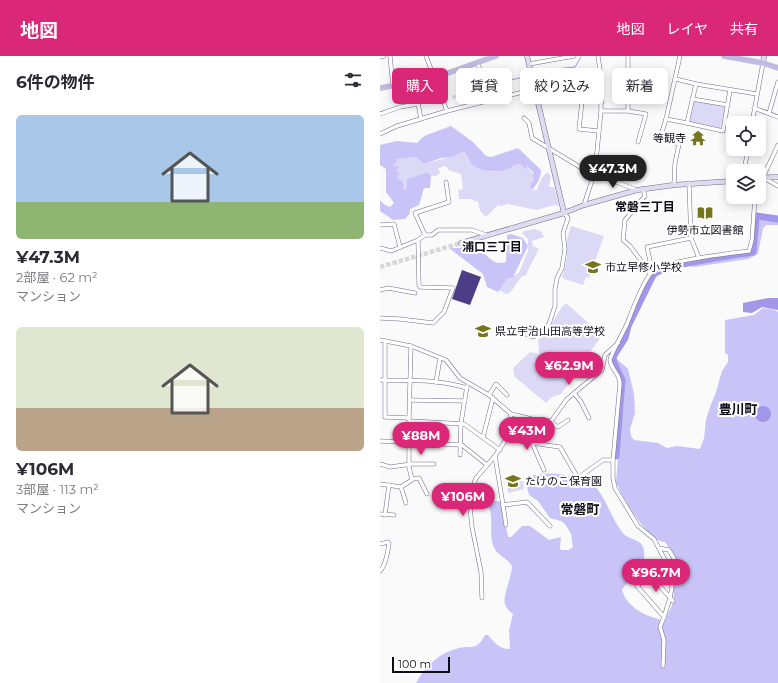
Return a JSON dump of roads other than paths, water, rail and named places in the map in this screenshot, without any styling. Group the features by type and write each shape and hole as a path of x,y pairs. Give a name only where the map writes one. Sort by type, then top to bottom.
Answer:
{"main road":[{"path":"448,73 478,62 487,57 496,56"},
{"path":"726,56 762,63 778,68"},
{"path":"380,88 392,86"}],"street":[{"path":"380,57 384,56"},
{"path":"390,56 392,71"},
{"path":"426,56 430,68"},
{"path":"527,56 530,68"},
{"path":"529,64 574,56"},
{"path":"598,56 599,68"},
{"path":"628,56 628,111"},
{"path":"674,185 675,163 679,144 660,138 676,79 680,56"},
{"path":"753,116 764,56"},
{"path":"478,62 480,68"},
{"path":"676,79 696,84 757,94"},
{"path":"768,113 778,82"},
{"path":"687,123 696,84"},
{"path":"666,119 724,131 730,90"},
{"path":"692,99 728,105"},
{"path":"380,114 390,110 418,104 421,119"},
{"path":"444,104 447,111"},
{"path":"380,134 397,126 476,104"},
{"path":"521,332 533,337 538,335 549,324 556,299 555,289 557,278 562,268 565,249 563,233 568,218 564,213 538,104"},
{"path":"582,104 578,129 599,131"},
{"path":"584,205 593,175 602,104"},
{"path":"754,108 778,117"},
{"path":"601,111 628,111 646,114 638,142"},
{"path":"524,118 528,123 532,138 548,149 593,175 606,178 637,190"},
{"path":"766,171 778,145"},
{"path":"766,180 778,177"},
{"path":"461,243 637,190 689,183 726,181"},
{"path":"425,235 415,213 449,202 446,182"},
{"path":"689,183 691,238 699,258"},
{"path":"766,183 778,186"},
{"path":"643,189 645,196 625,220 623,240 630,246 651,272"},
{"path":"651,272 662,266 699,258 749,251 752,240 755,204"},
{"path":"380,225 394,224 400,247"},
{"path":"380,248 389,251 418,240 425,235 432,235 438,230 472,230 487,235"},
{"path":"664,617 637,586 666,562 654,539 638,526 619,496 613,478 613,460 620,378 612,367 610,359 611,354 619,343 651,272 647,247 691,238"},
{"path":"380,318 400,318 433,323 444,312 453,288 420,287 418,240"},
{"path":"380,290 388,288 415,293"},
{"path":"500,450 461,423 382,417 382,339 411,346 446,360 458,376 489,395 511,414 542,422 550,421 558,427 568,420"},
{"path":"550,421 567,399 602,370 605,355 619,343"},
{"path":"411,346 409,465 412,479"},
{"path":"436,382 440,358"},
{"path":"382,380 436,382 467,388"},
{"path":"460,455 461,423 468,383"},
{"path":"489,395 496,384 506,395"},
{"path":"574,393 581,402 589,418"},
{"path":"483,437 493,398"},
{"path":"409,400 465,401"},
{"path":"482,598 481,572 472,527 469,497 476,478 500,450 506,439 511,414"},
{"path":"506,439 560,447 578,478 604,460 613,460"},
{"path":"380,441 410,444 460,445 487,465"},
{"path":"532,443 544,470"},
{"path":"495,456 506,525"},
{"path":"380,464 390,467 434,464"},
{"path":"380,484 401,487 411,482 412,479 420,478 427,494"},
{"path":"389,485 382,515 394,515"},
{"path":"401,487 406,503"},
{"path":"503,505 527,502 550,526"},
{"path":"380,544 389,543 383,568 380,570"},
{"path":"659,548 669,550 675,560 671,574 671,599 660,627 664,640 663,666"},
{"path":"650,575 671,599"}],"waterway":[{"path":"565,68 575,67 581,57"},
{"path":"512,80 520,78"},
{"path":"616,456 622,380 614,363 613,357 625,338 628,326 653,275 670,267 753,252 756,216 778,219"}],"tunnel":[{"path":"380,267 461,243"}],"place":[{"name":"等観寺","path":"698,138"},
{"name":"伊勢市立図書館","path":"705,213"},
{"name":"市立早修小学校","path":"593,267"},
{"name":"県立宇治山田高等学校","path":"483,331"},
{"name":"たけのこ保育園","path":"513,481"}],"district":[{"name":"常磐三丁目","path":"645,206"},
{"name":"浦口三丁目","path":"492,246"},
{"name":"豊川町","path":"738,409"},
{"name":"常磐町","path":"580,509"}]}
